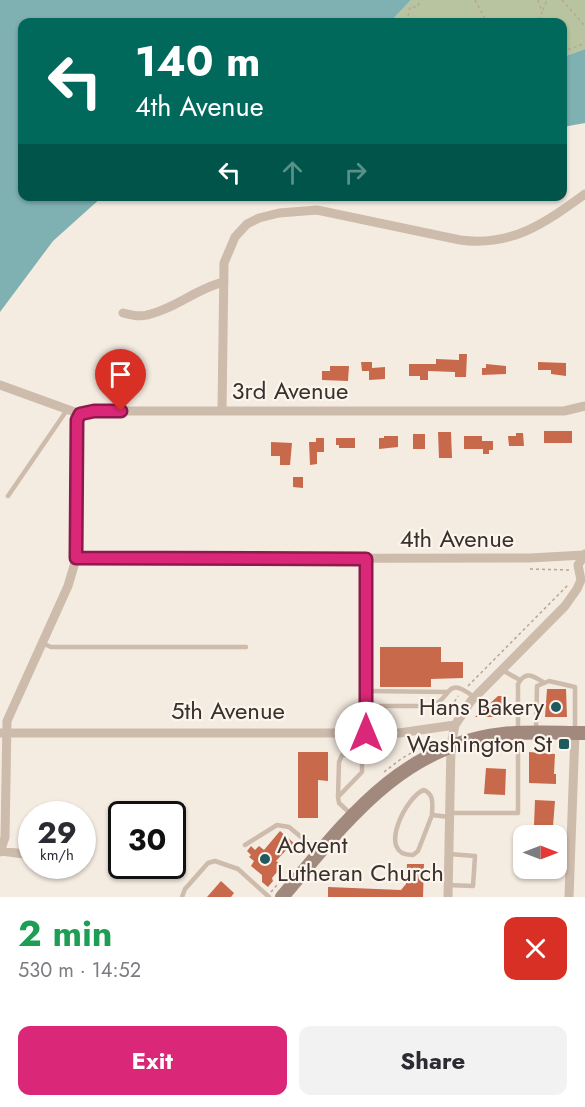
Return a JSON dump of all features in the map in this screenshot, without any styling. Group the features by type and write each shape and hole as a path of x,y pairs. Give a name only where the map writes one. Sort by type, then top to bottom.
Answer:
{"main road":[{"path":"282,897 352,815 409,766 451,745 481,737 519,733 580,733"}],"street":[{"path":"222,411 226,254 235,237 247,224 268,215 317,210 460,240 494,241 529,231 585,194"},
{"path":"123,313 148,315 207,287 224,282"},
{"name":"3rd Avenue","path":"0,385 80,414 94,411 540,411 572,410 585,406"},
{"path":"18,853 0,851 5,837 3,733 11,708 68,586 76,558 76,428 80,414"},
{"path":"448,897 451,745 454,725 474,697 565,606 581,580 580,560 584,554"},
{"name":"4th Avenue","path":"76,558 551,558 584,554"},
{"name":"4th Avenue","path":"551,558 567,562 579,573"},
{"path":"364,733 366,559"},
{"path":"565,606 572,604 585,589"},
{"name":"5th Avenue","path":"3,733 364,733 411,732 454,725"},
{"path":"569,897 580,733"}],"lane":[{"path":"8,496 67,410"},
{"path":"42,643 51,647 246,647"},
{"path":"501,669 520,680"},
{"path":"432,816 518,813 518,684 526,675 531,675 543,682"},
{"path":"536,733 537,686 549,681 575,687 580,733"},
{"path":"366,705 432,706 438,704 447,692 462,687 474,697"},
{"path":"366,691 447,692"},
{"path":"339,797 362,772 364,733"},
{"path":"352,815 339,803 339,762 342,755 362,754"},
{"path":"424,790 432,798 432,816 418,851 413,855 400,853 395,848 394,839 406,807 418,792 424,790"},
{"path":"245,845 277,825 289,828 320,852"},
{"path":"448,885 473,886 475,856 449,854"},
{"path":"182,897 185,889 208,863 215,861 238,870 269,897"}],"path":[{"path":"408,18 410,7 417,6 422,0"},
{"path":"475,0 485,18"},
{"path":"538,0 542,11"},
{"path":"541,18 548,0"},
{"path":"562,0 585,26"},
{"path":"567,50 585,43"},
{"path":"530,569 579,573"},
{"path":"441,726 450,708 465,690 571,582"}],"green space":[{"path":"411,0 585,0 585,49 567,56 567,18 394,18"}],"water":[{"path":"0,0 411,0 394,18 18,18 18,201 98,201 53,241 0,312"},
{"path":"585,49 585,123 567,126 567,56"}],"building":[{"path":"459,354 467,354 466,377 455,377 455,372 428,371 428,380 420,380 420,376 409,376 409,364 436,364 436,359 459,360"},
{"path":"361,362 372,362 372,368 385,367 385,379 369,380 369,371 362,371"},
{"path":"538,362 566,363 566,376 551,374 551,370 538,370"},
{"path":"486,364 506,366 506,374 482,375 482,368 486,368"},
{"path":"330,366 349,366 348,381 322,380 322,371 330,371"},
{"path":"544,431 572,431 572,443 544,443"},
{"path":"438,432 451,432 452,458 439,458"},
{"path":"516,433 523,433 524,446 509,446 508,436 516,436"},
{"path":"413,434 425,434 425,449 413,449"},
{"path":"384,436 398,436 398,447 379,449 379,438 384,438"},
{"path":"464,436 482,436 482,441 493,441 493,450 489,450 489,454 483,454 483,449 464,449"},
{"path":"316,438 324,438 324,452 317,452 317,464 310,465 309,442 316,442"},
{"path":"336,438 355,438 355,448 339,448 339,445 336,445"},
{"path":"271,442 292,443 290,465 280,465 280,456 271,456"},
{"path":"293,477 303,477 303,488 293,487"},
{"path":"380,647 441,647 441,662 463,662 463,678 431,679 431,687 380,687"},
{"name":"Hans Bakery","path":"547,689 566,689 567,717 545,717"},
{"path":"498,696 507,696 507,717 475,717"},
{"path":"298,752 328,752 328,781 318,780 318,818 298,818"},
{"path":"529,752 555,754 556,784 529,783"},
{"path":"486,768 506,769 505,795 484,794"},
{"path":"535,800 555,801 553,825 534,825"},
{"name":"Advent Lutheran Church","path":"280,831 295,844 276,861 282,866 268,887 262,882 262,875 251,866 254,861 249,857 251,855 247,851 251,846 255,850 259,846 264,850"},
{"path":"407,864 424,864 423,897 328,897 328,887 401,890 406,884"},
{"path":"221,881 234,893 231,897 207,897"}],"place":[{"name":"Hans Bakery","path":"556,707"},
{"name":"Washington St","path":"564,744"},
{"name":"Advent Lutheran Church","path":"265,859"}],"route":[{"path":"121,411 94,411 80,414 77,420 76,558 366,559 366,733"}]}
